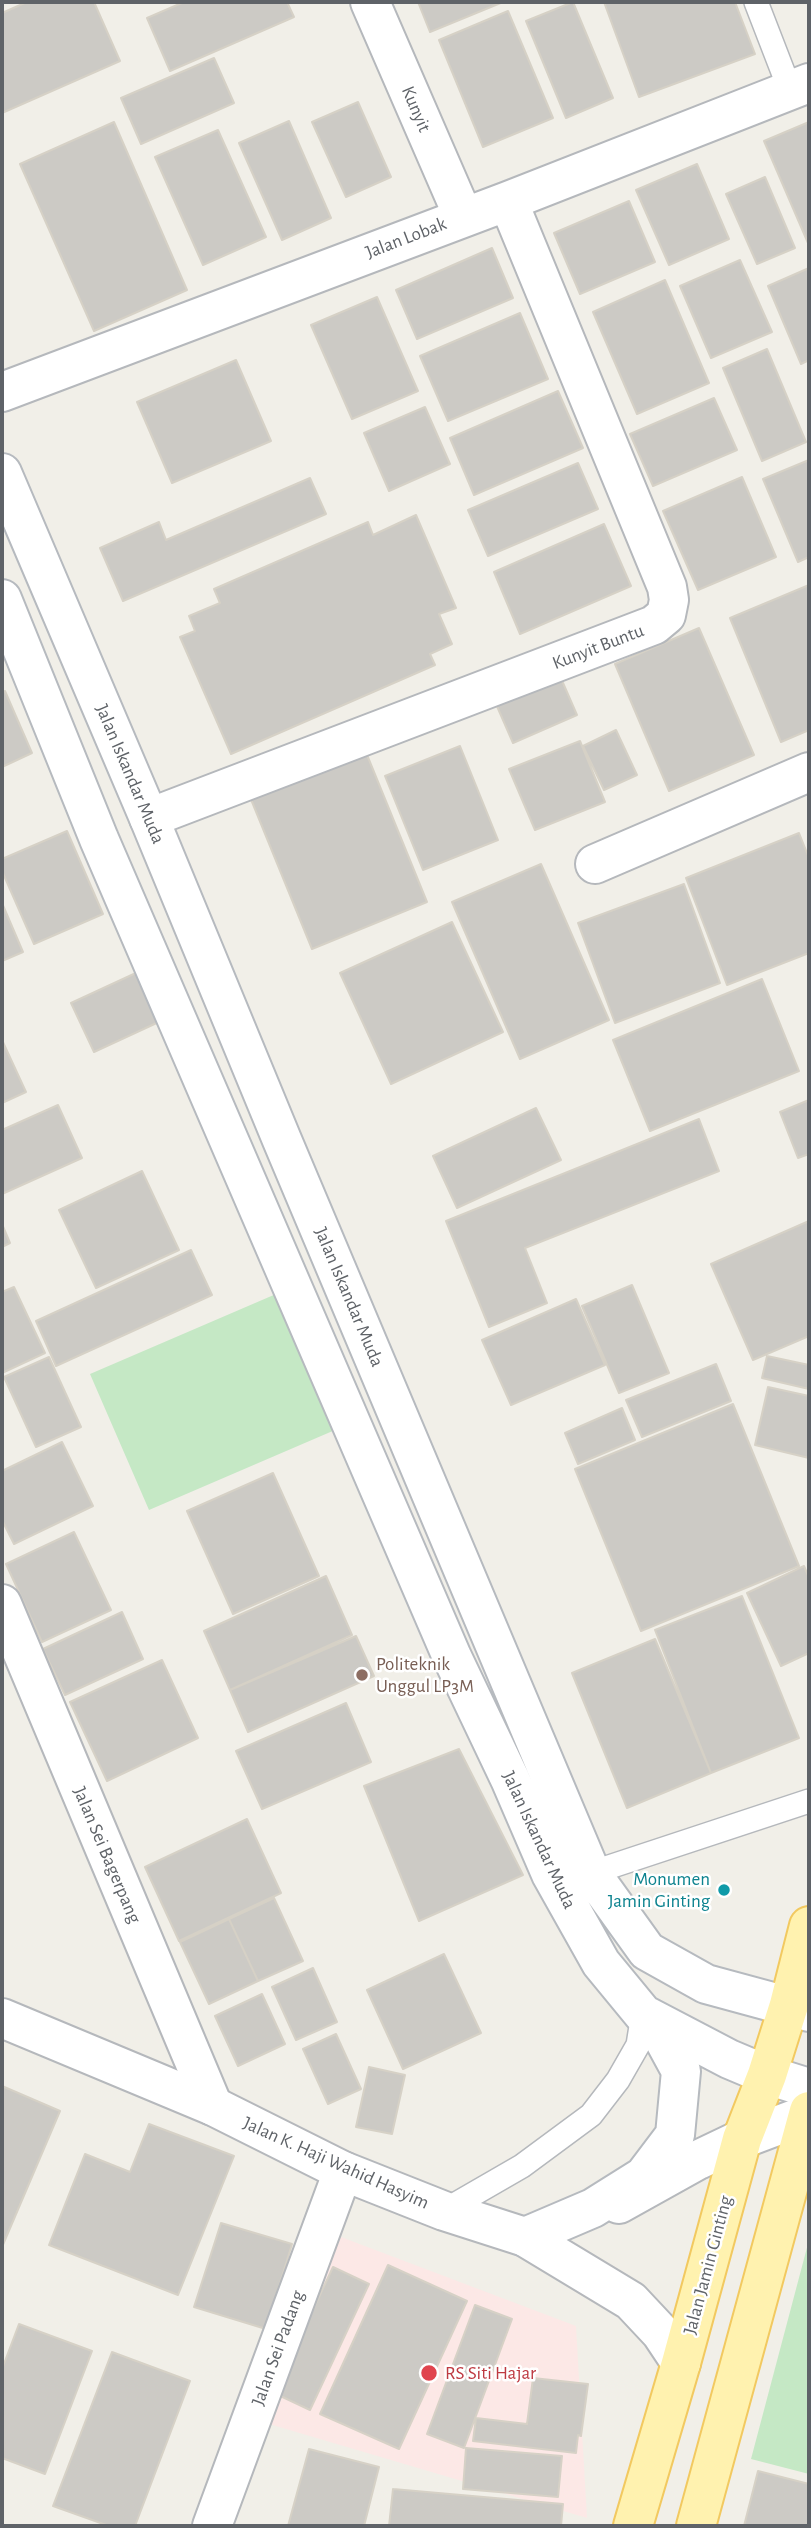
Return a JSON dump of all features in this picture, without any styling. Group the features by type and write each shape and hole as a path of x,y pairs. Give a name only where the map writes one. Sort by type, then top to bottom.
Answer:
{"main road":[{"name":"Jalan Jamin Ginting","path":"633,2526 742,2139 767,2075 799,2008 809,1926"},
{"path":"696,2526 809,2104"}],"street":[{"name":"Kunyit","path":"370,2 463,216"},
{"name":"Jalan Lobak","path":"2,392 508,201 799,87"},
{"name":"Kunyit Buntu","path":"149,818 654,625 666,615 670,600 667,587 508,201"},
{"name":"Jalan Iskandar Muda","path":"2,473 591,1873 647,1951 706,1984 799,2008"},
{"name":"Jalan Iskandar Muda","path":"2,599 99,839 452,1657 510,1779 551,1874 601,1963 643,2014 729,2059 767,2075 809,2104"},
{"path":"595,864 809,772"},
{"path":"167,993 212,970"},
{"name":"Jalan Sei Bagerpang","path":"2,1605 213,2106"},
{"path":"525,2237 593,2208 644,2176 675,2135 681,2071 662,2036 643,2014"},
{"name":"Jalan K. Haji Wahid Hasyim","path":"2,2018 213,2106 343,2171 444,2211 525,2237 631,2301 660,2333 681,2362"},
{"path":"525,2237 580,2222 633,2198 698,2160 809,2104"},
{"name":"Jalan Sei Padang","path":"212,2526 343,2171"}],"lane":[{"path":"756,2 799,87"},
{"path":"591,1873 809,1801"},
{"path":"444,2211 522,2166 591,2115 618,2080 638,2045 643,2014"}],"shaded area":[{"name":"RS Siti Hajar","path":"341,2237 576,2326 587,2518 259,2421"}],"green space":[{"path":"283,1291 342,1427 149,1510 90,1374"},
{"path":"809,2240 809,2474 751,2459"}],"building":[{"path":"27,2 94,2 120,61 2,113 2,13"},
{"path":"184,2 287,2 294,17 170,71 147,18"},
{"path":"418,2 503,2 430,32"},
{"path":"573,2 613,98 566,118 526,21"},
{"path":"604,2 735,2 755,54 639,97"},
{"path":"508,11 553,118 483,147 439,40"},
{"path":"214,58 234,103 141,144 121,98"},
{"path":"358,102 391,177 346,197 312,122"},
{"path":"289,121 331,218 282,240 239,143"},
{"path":"114,122 187,290 94,331 20,164"},
{"path":"809,122 809,242 808,243 764,141"},
{"path":"218,130 266,237 203,265 155,157"},
{"path":"697,164 729,239 669,265 636,190"},
{"path":"765,177 795,248 757,264 726,194"},
{"path":"629,201 655,262 580,294 554,233"},
{"path":"492,248 513,298 417,339 396,290"},
{"path":"740,260 772,332 711,358 680,286"},
{"path":"809,268 809,360 801,364 768,286"},
{"path":"665,280 709,383 637,414 593,312"},
{"path":"377,297 418,391 352,419 311,325"},
{"path":"520,313 548,379 448,421 420,356"},
{"path":"767,349 806,442 762,461 723,368"},
{"path":"236,360 271,441 172,483 137,402"},
{"path":"558,391 583,448 474,495 450,438"},
{"path":"714,398 737,450 653,486 630,434"},
{"path":"425,407 450,464 389,491 364,433"},
{"path":"809,460 809,557 798,562 763,479"},
{"path":"578,463 598,509 488,556 468,510"},
{"path":"742,477 776,557 698,590 663,511"},
{"path":"310,478 326,514 123,601 100,548 159,522 166,540"},
{"path":"416,515 456,608 439,614 452,644 430,654 435,665 231,754 180,637 195,631 189,616 220,603 214,589 368,522 373,535"},
{"path":"604,524 631,586 520,634 494,572"},
{"path":"809,585 809,730 781,742 730,618"},
{"path":"699,628 754,755 669,791 615,664"},
{"path":"560,676 577,715 513,743 496,704"},
{"path":"5,691 32,753 2,767 2,693"},
{"path":"616,730 637,775 604,790 583,746"},
{"path":"580,741 605,802 535,830 509,769"},
{"path":"363,745 427,902 312,949 248,792"},
{"path":"460,746 498,840 423,870 385,776"},
{"path":"67,831 103,914 34,944 2,871 2,859"},
{"path":"799,833 809,858 809,953 727,985 686,878"},
{"path":"541,864 609,1020 520,1059 452,902"},
{"path":"684,884 720,983 615,1023 578,923"},
{"path":"2,903 23,952 2,961"},
{"path":"452,922 503,1032 391,1084 340,973"},
{"path":"138,972 161,1021 94,1052 71,1003"},
{"path":"762,979 799,1071 650,1131 613,1040"},
{"path":"2,1040 26,1092 2,1103"},
{"path":"809,1100 809,1154 798,1158 780,1112"},
{"path":"58,1105 82,1158 2,1194 2,1130"},
{"path":"536,1108 561,1160 457,1208 433,1156"},
{"path":"699,1119 719,1171 525,1248 547,1303 489,1327 446,1221"},
{"path":"142,1171 179,1250 96,1288 59,1210"},
{"path":"809,1221 809,1336 753,1360 711,1264"},
{"path":"2,1224 10,1243 2,1247"},
{"path":"191,1250 212,1295 56,1366 36,1321"},
{"path":"632,1285 669,1373 619,1393 582,1306"},
{"path":"14,1287 45,1353 2,1373 2,1292"},
{"path":"576,1299 605,1365 511,1405 482,1340"},
{"path":"767,1356 809,1365 809,1389 762,1378"},
{"path":"49,1357 81,1427 36,1447 4,1377"},
{"path":"716,1364 731,1401 642,1437 626,1400"},
{"path":"768,1387 809,1396 809,1458 755,1445"},
{"path":"733,1404 799,1566 641,1631 575,1469"},
{"path":"622,1408 635,1440 578,1464 565,1433"},
{"path":"62,1442 93,1506 14,1544 2,1520 2,1471"},
{"path":"273,1473 319,1576 233,1614 187,1511"},
{"path":"74,1532 111,1610 42,1642 6,1564"},
{"path":"804,1566 809,1578 809,1653 781,1666 747,1593"},
{"path":"326,1576 352,1635 230,1690 204,1631"},
{"path":"742,1596 799,1738 711,1773 655,1630"},
{"path":"122,1612 143,1659 65,1695 43,1649"},
{"path":"356,1636 374,1676 248,1732 230,1690"},
{"path":"655,1639 711,1773 627,1808 572,1673"},
{"path":"162,1660 198,1738 107,1781 70,1702"},
{"path":"346,1703 371,1762 262,1809 236,1751"},
{"path":"459,1749 523,1875 419,1921 364,1786"},
{"path":"247,1819 281,1893 179,1941 145,1867"},
{"path":"274,1898 303,1961 258,1981 229,1919"},
{"path":"229,1919 258,1981 209,2004 180,1942"},
{"path":"444,1954 481,2033 403,2069 367,1990"},
{"path":"313,1968 337,2022 296,2040 272,1987"},
{"path":"262,1994 285,2044 238,2066 215,2016"},
{"path":"336,2034 361,2089 328,2104 303,2049"},
{"path":"369,2067 405,2075 392,2134 356,2127"},
{"path":"2,2086 60,2111 2,2247"},
{"path":"149,2124 234,2156 178,2295 49,2245 85,2154 130,2172"},
{"path":"221,2223 292,2244 266,2329 194,2307"},
{"path":"388,2265 467,2301 399,2449 320,2414"},
{"path":"333,2267 369,2284 310,2410 274,2393"},
{"path":"475,2305 512,2319 464,2448 427,2434"},
{"path":"19,2324 92,2351 45,2474 2,2458 2,2369"},
{"path":"112,2352 190,2381 135,2526 109,2526 53,2506"},
{"path":"533,2378 588,2384 576,2453 473,2441 476,2418 527,2424"},
{"path":"466,2448 562,2456 558,2497 463,2489"},
{"path":"309,2449 379,2467 364,2526 288,2526"},
{"path":"758,2471 809,2484 809,2526 744,2526"},
{"path":"393,2489 563,2504 561,2526 389,2526"}],"place":[{"name":"Politeknik Unggul LP3M","path":"362,1675"},
{"name":"Monumen Jamin Ginting","path":"724,1890"},
{"name":"RS Siti Hajar","path":"429,2373"}]}
